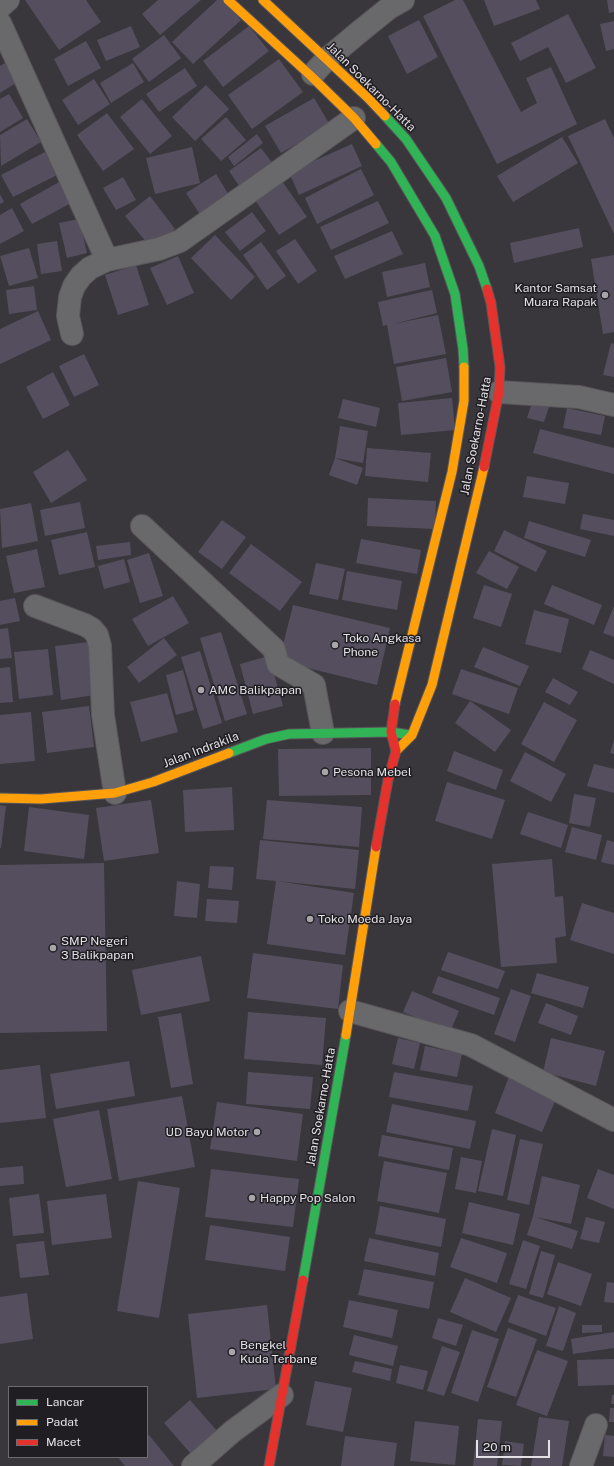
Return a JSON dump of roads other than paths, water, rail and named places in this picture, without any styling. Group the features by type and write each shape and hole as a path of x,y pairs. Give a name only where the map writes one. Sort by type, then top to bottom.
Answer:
{"main road":[{"name":"Jalan Soekarno-Hatta","path":"228,0 311,76 354,118 391,162 435,236 447,267 455,294 463,349 464,401 461,429 410,650 396,700 391,732 396,751 386,796 350,1011 269,1466"},
{"name":"Jalan Soekarno-Hatta","path":"263,0 368,98 406,139 446,198 479,266 491,303 500,367 499,392 487,457 432,685 412,735 396,751"},
{"name":"Jalan Indrakila","path":"0,798 41,799 115,793 153,782 266,739 289,734 391,732 412,735"}],"street":[{"path":"0,6 8,0"},
{"path":"311,76 327,59 384,12 403,0"},
{"path":"0,23 107,260"},
{"path":"72,334 68,316 70,297 74,286 81,276 90,268 107,260 159,249 180,241 354,118"},
{"path":"499,392 579,397 614,405"},
{"path":"142,526 274,649 278,664 314,685 323,733"},
{"path":"35,606 85,625 92,629 97,635 100,646 103,715 115,793"},
{"path":"350,1011 471,1045 614,1120"},
{"path":"193,1466 233,1431 282,1395"},
{"path":"580,1466 596,1425"}],"place":[{"name":"Kantor Samsat Muara Rapak","path":"605,295"},
{"name":"Toko Angkasa Phone","path":"335,645"},
{"name":"AMC Balikpapan","path":"201,690"},
{"name":"Pesona Mebel","path":"325,772"},
{"name":"Toko Moeda Jaya","path":"310,919"},
{"name":"SMP Negeri 3 Balikpapan","path":"53,948"},
{"name":"UD Bayu Motor","path":"257,1132"},
{"name":"Happy Pop Salon","path":"252,1198"},
{"name":"Bengkel Kuda Terbang","path":"232,1352"}]}
